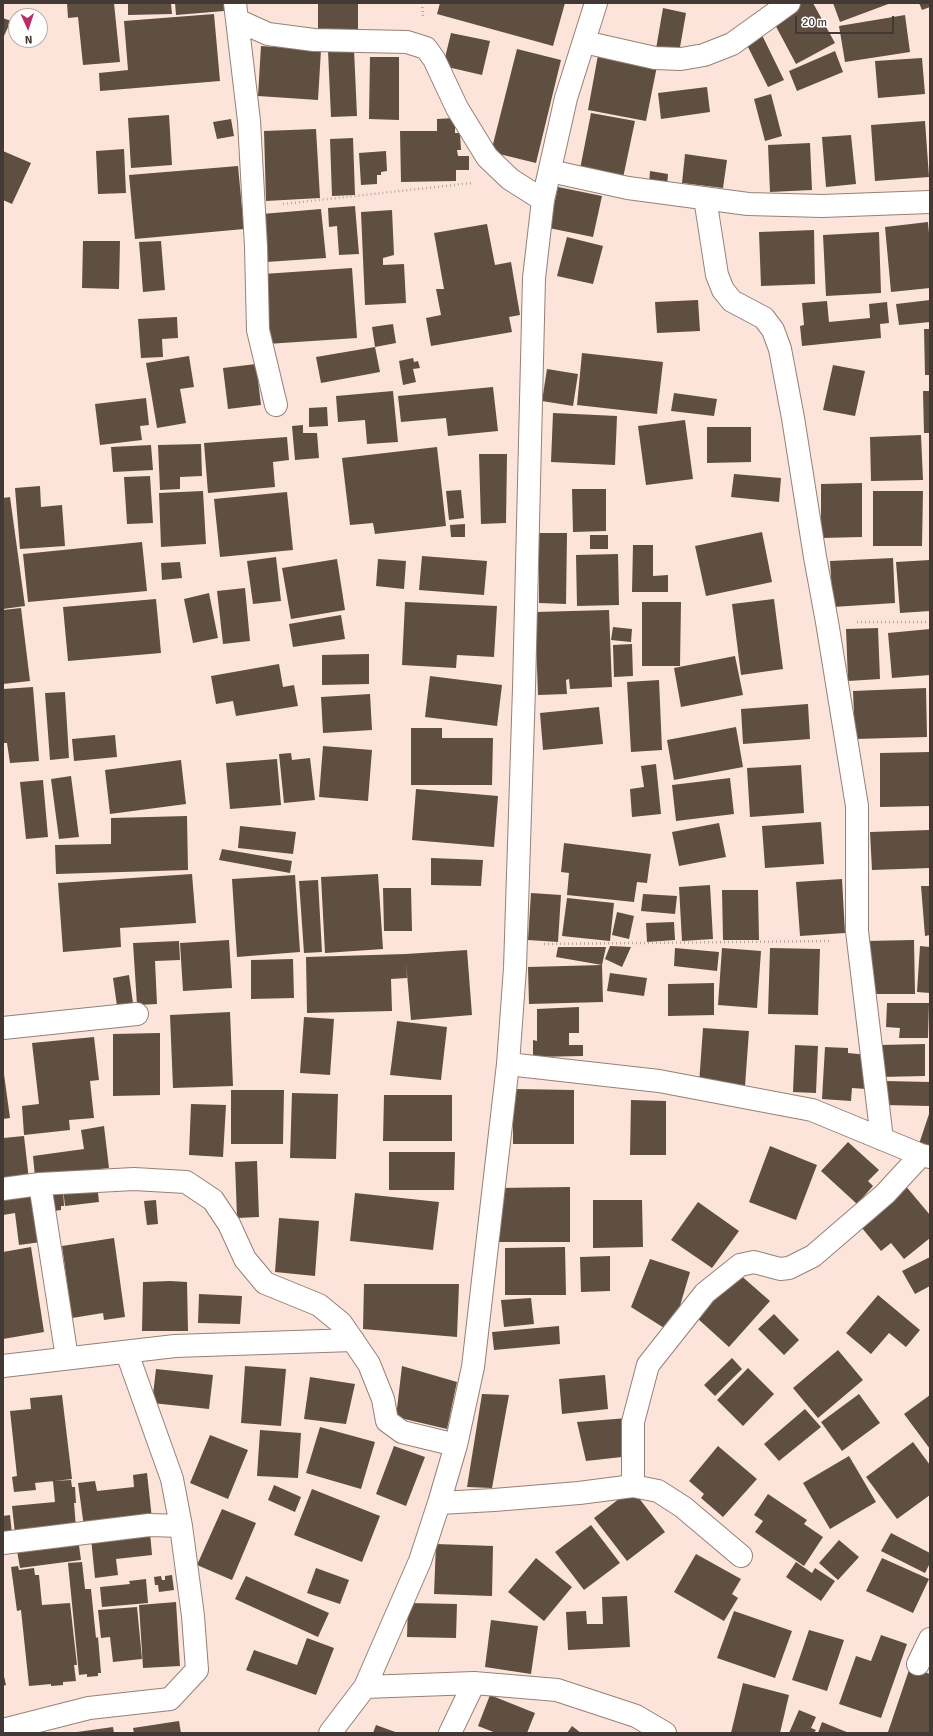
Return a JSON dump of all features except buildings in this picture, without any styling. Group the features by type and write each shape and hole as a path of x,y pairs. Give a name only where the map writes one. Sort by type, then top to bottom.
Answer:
{"street":[{"path":"330,1733 365,1687 420,1561 440,1503 456,1445 473,1367 508,1064 516,944 528,570 534,278 543,200 566,98 596,3"},
{"path":"584,42 655,58 681,59 704,56 732,44 789,3"},
{"path":"236,12 268,34 314,40 407,42 426,48 434,59 457,108 487,158 510,179 543,200"},
{"path":"236,12 249,121 254,207 258,330 276,405"},
{"path":"550,171 628,188 748,204 822,206 930,202"},
{"path":"706,198 717,275 723,290 732,301 764,318 773,330 780,349 793,418 815,557 828,622 857,806 858,940 882,1140"},
{"path":"3,1028 137,1014"},
{"path":"508,1064 659,1081 812,1110 882,1140 925,1156 885,1194 813,1256 789,1268 780,1269 754,1262 740,1265 705,1293 648,1365 633,1422 633,1486"},
{"path":"3,1189 40,1184 134,1179 186,1182 213,1200 228,1224 245,1259 265,1283 319,1305 341,1323 370,1364 383,1399 387,1421 402,1432 456,1445"},
{"path":"40,1184 67,1358"},
{"path":"3,1366 67,1358 127,1353 175,1346 353,1340"},
{"path":"3,1730 89,1708 170,1699 197,1670 193,1616 181,1526 172,1478 127,1353"},
{"path":"440,1503 579,1493 633,1486 658,1491 683,1507 741,1556"},
{"path":"3,1543 149,1525 181,1526"},
{"path":"918,1664 930,1638"},
{"path":"365,1687 474,1683 557,1690 636,1716 665,1733"},
{"path":"450,1733 474,1683"}],"path":[{"path":"254,207 510,179"},
{"path":"828,622 930,622"},
{"path":"516,944 858,940"}]}
